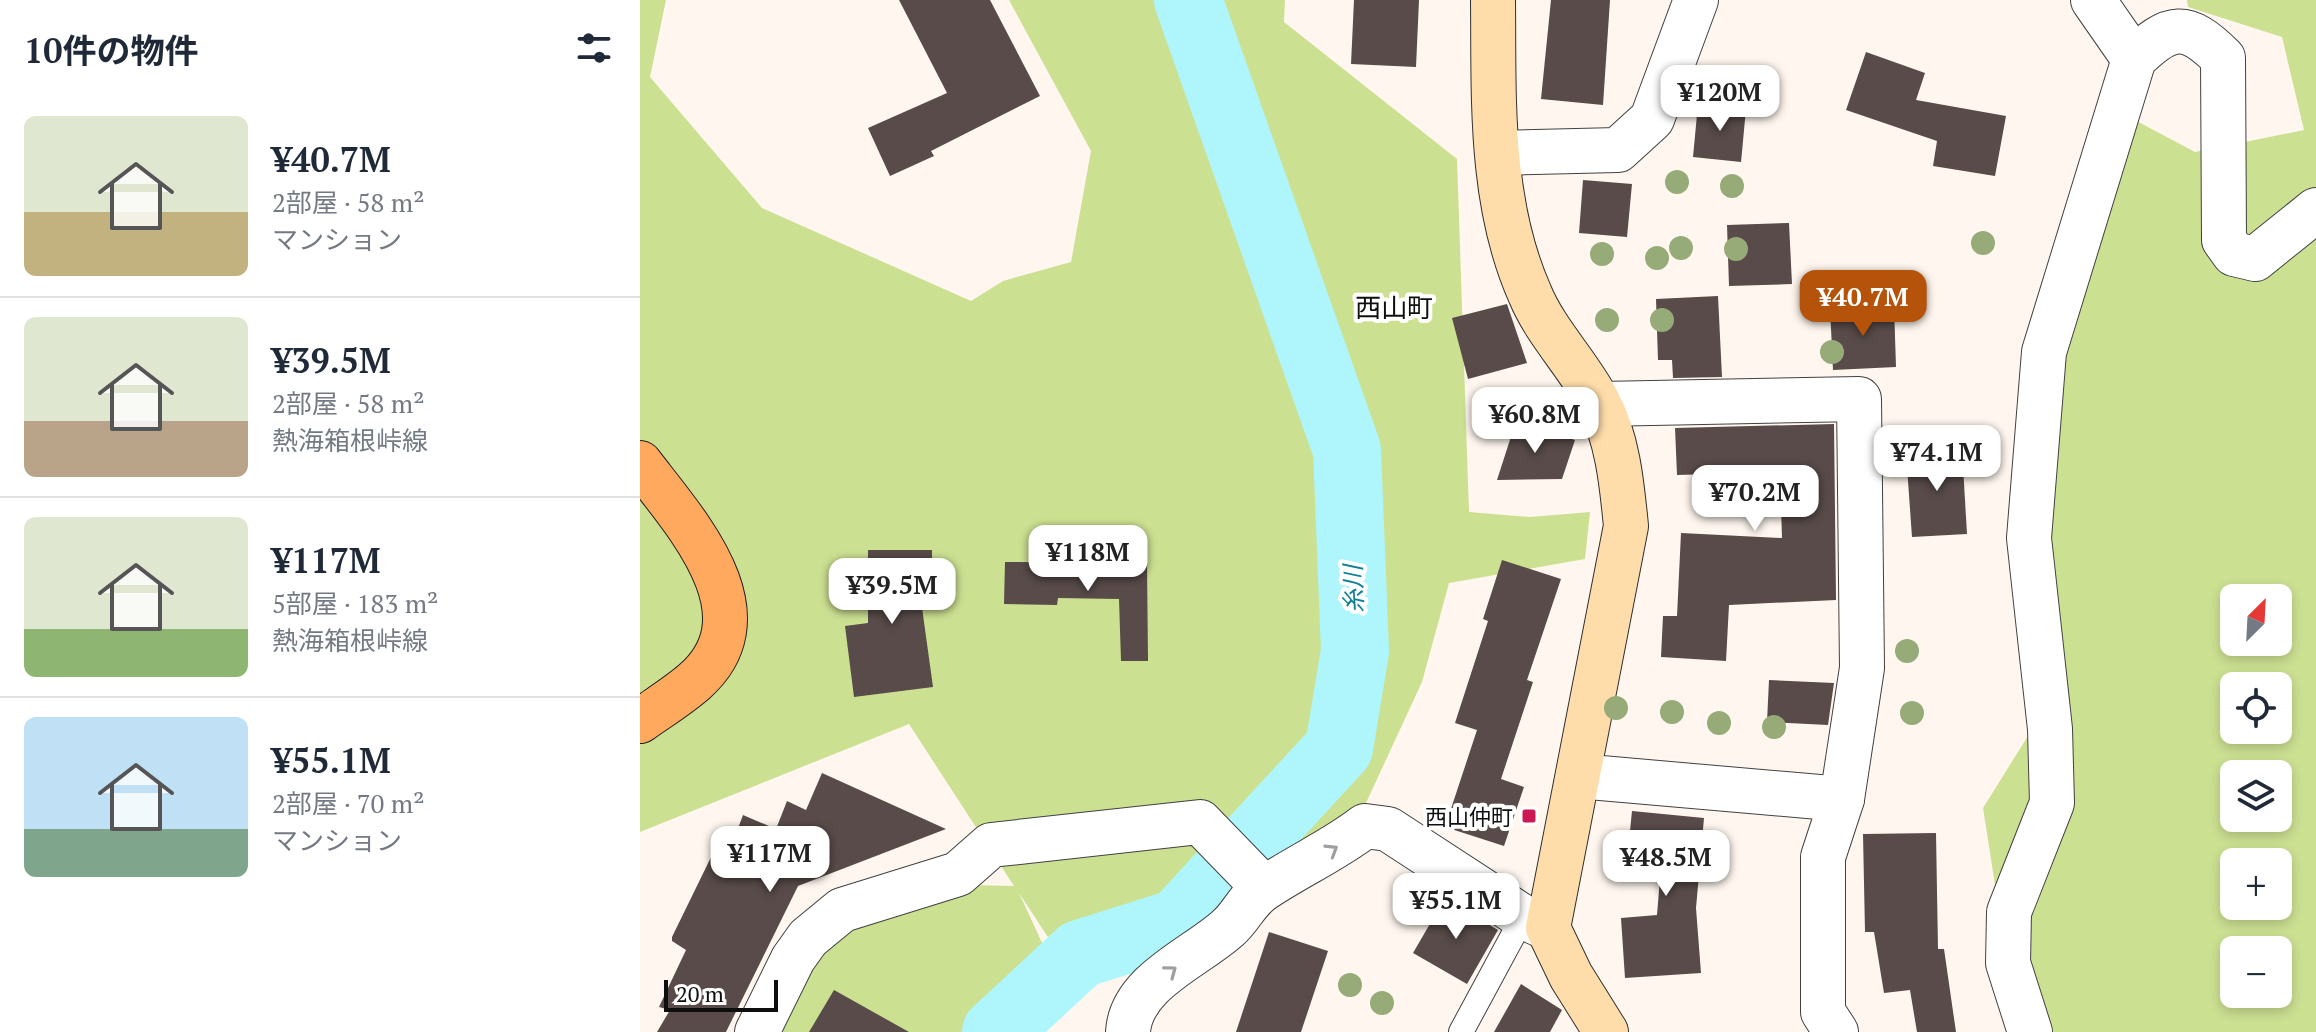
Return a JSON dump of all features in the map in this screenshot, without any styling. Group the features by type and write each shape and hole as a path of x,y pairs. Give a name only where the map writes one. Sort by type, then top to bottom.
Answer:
{"main road":[{"path":"640,463 705,548 725,598 720,644 697,680 640,721"}],"street":[{"path":"1493,0 1502,203 1530,295 1600,404 1620,469 1626,526 1578,776 1535,923"},
{"path":"1498,153 1618,150 1639,134 1652,119 1696,0"},
{"path":"2093,0 2134,59"},
{"path":"2030,1032 2008,963 2009,912 2052,803 2050,729 2029,538 2044,352 2134,59 2158,36 2181,31 2204,40 2223,58 2224,240 2234,254 2255,259 2316,210"},
{"path":"1600,404 1859,399 1862,668 1842,799 1823,857 1823,1012 1836,1032"},
{"path":"1578,776 1842,799"},
{"path":"757,1032 793,959 808,938 842,910 958,874 991,845 1200,822 1264,888"},
{"path":"1128,1032 1129,1022 1146,991 1231,926 1245,903 1264,888 1336,848 1365,826 1388,829 1535,923 1606,1032"}],"lane":[{"path":"1461,1032 1535,923"}],"green space":[{"path":"640,0 666,0 650,77 762,208 971,301 1003,281 1071,262 1091,151 1009,0 1285,0 1284,22 1457,159 1469,512 1530,517 1590,512 1585,559 1449,583 1422,682 1347,844 1080,986 1019,893 1057,975 1001,1032 778,1032 842,910 928,884 1014,886 909,724 640,832"},
{"path":"2187,0 2316,0 2316,1032 2018,1032 1983,808 2056,691 2042,381 2131,118 2195,152 2304,130 2282,37 2188,7"}],"building":[{"path":"899,0 990,0 1040,96 931,151 934,156 890,176 868,128 947,93"},
{"path":"1354,0 1419,0 1416,67 1351,64"},
{"path":"1551,0 1610,0 1603,105 1541,99"},
{"path":"1866,52 1925,73 1916,100 2006,116 1995,176 1933,166 1937,141 1846,110"},
{"path":"1698,104 1746,109 1741,162 1693,157"},
{"path":"1583,180 1632,184 1627,237 1579,233"},
{"path":"1789,223 1792,284 1729,286 1727,225"},
{"path":"1718,296 1722,377 1673,378 1672,360 1658,360 1656,299"},
{"path":"1507,304 1527,363 1468,379 1452,318"},
{"path":"1894,306 1896,367 1833,370 1830,308"},
{"path":"1516,421 1575,440 1562,479 1497,480"},
{"path":"1834,424 1836,600 1729,605 1726,661 1661,657 1663,616 1677,616 1681,533 1782,538 1780,472 1677,475 1675,428"},
{"path":"1962,449 1967,534 1912,537 1906,453"},
{"path":"868,550 932,550 932,587 919,586 933,687 854,697 845,626 868,623"},
{"path":"1502,560 1561,579 1527,680 1533,682 1501,779 1524,787 1504,846 1445,827 1477,730 1455,723 1488,621 1483,619"},
{"path":"1005,562 1147,563 1148,661 1121,661 1119,599 1058,598 1057,605 1004,604"},
{"path":"1769,680 1834,683 1828,725 1767,722"},
{"path":"822,773 946,829 798,886 726,1032 657,1032 670,1010 659,1007 686,950 672,941 672,937 715,849 728,855 743,815 776,829 787,801 806,810"},
{"path":"1632,811 1704,818 1696,908 1701,973 1625,978 1621,918 1657,915 1662,854 1628,851"},
{"path":"1936,833 1938,949 1944,949 1956,1032 1917,1032 1910,990 1884,993 1874,932 1865,932 1863,834"},
{"path":"1445,898 1498,930 1467,984 1413,953"},
{"path":"1269,932 1328,951 1301,1032 1236,1032"},
{"path":"1521,984 1562,1010 1550,1032 1494,1032"},
{"path":"834,990 909,1032 809,1032"}],"waterway":[{"name":"糸川","path":"996,1032 1080,954 1178,923 1339,748 1355,651 1347,450 1188,0"}],"place":[{"name":"西山仲町","path":"1529,816"}],"district":[{"name":"西山町","path":"1394,307"}]}
